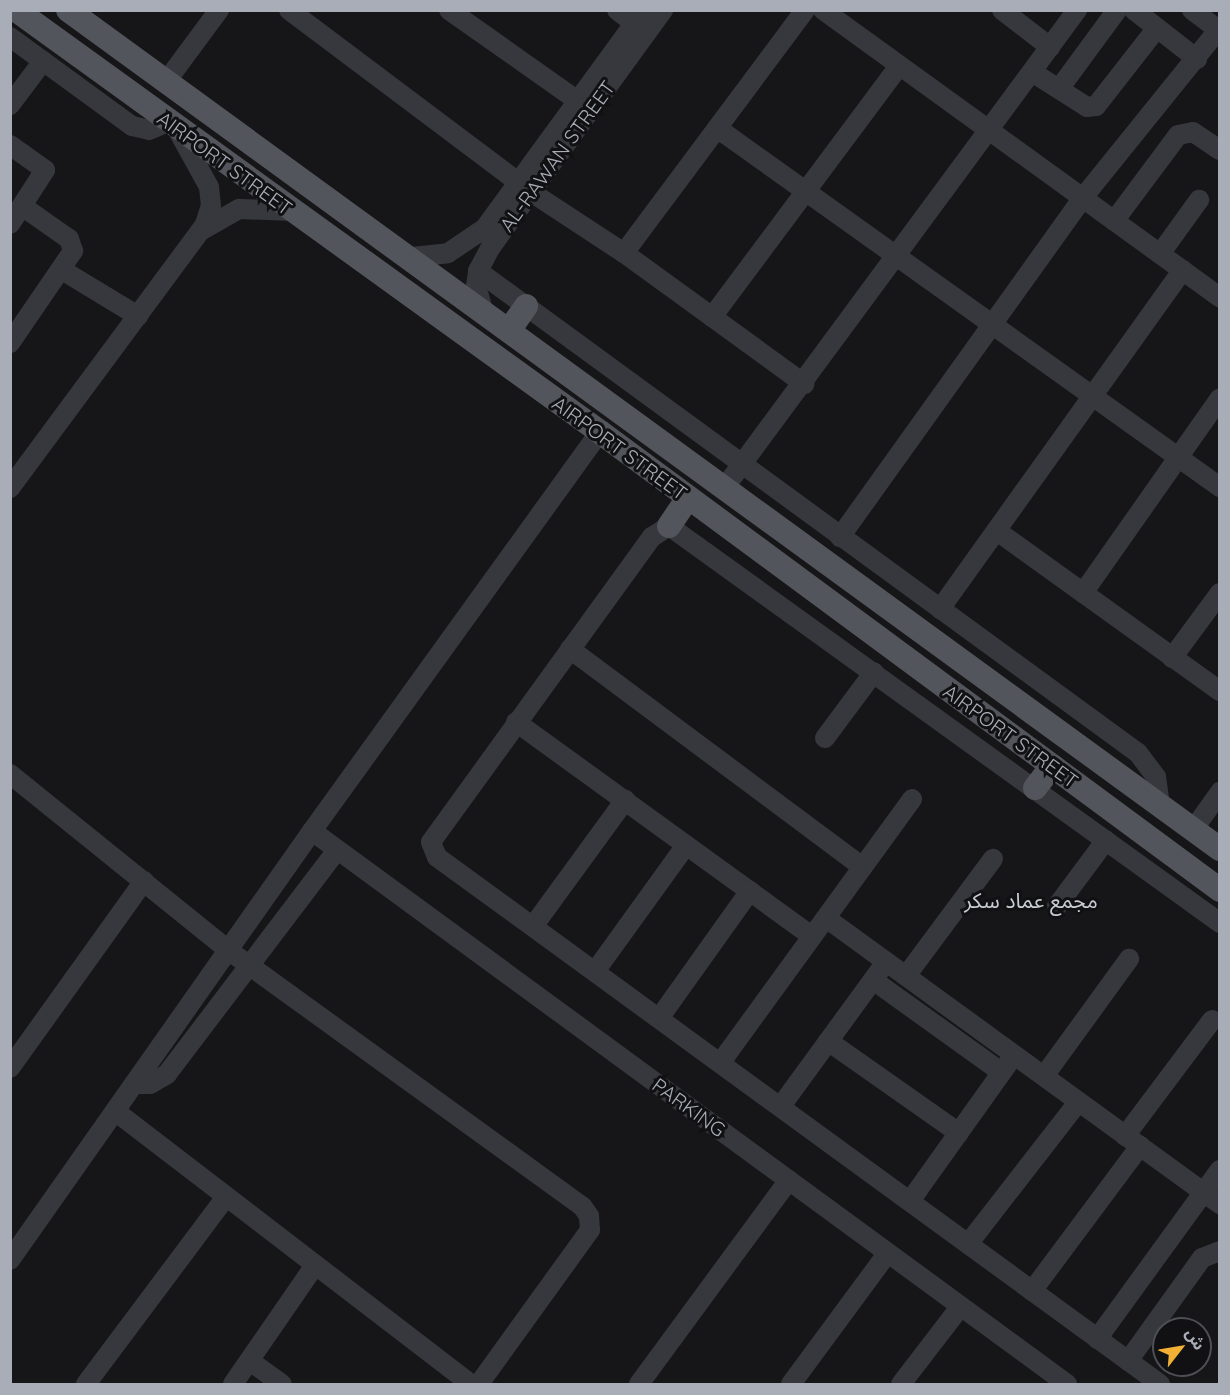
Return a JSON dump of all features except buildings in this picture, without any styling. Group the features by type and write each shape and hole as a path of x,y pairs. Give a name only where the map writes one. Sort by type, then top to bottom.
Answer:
{"main road":[{"name":"AIRPORT STREET","path":"16,10 292,212 600,432 1220,890"},
{"name":"AIRPORT STREET","path":"71,12 165,83 412,257 1219,848"},
{"path":"510,329 526,306"},
{"path":"669,526 688,498"},
{"path":"1035,788 1052,766"}],"street":[{"path":"165,83 219,10"},
{"path":"289,10 524,187 624,253 804,384"},
{"path":"449,10 578,101"},
{"path":"617,10 640,17"},
{"name":"AL-RAWAN STREET","path":"412,257 448,253 474,238 524,187 663,10"},
{"path":"624,253 805,10"},
{"path":"823,10 1082,200 1220,297"},
{"path":"1002,10 1050,47"},
{"path":"725,488 898,257 1077,10"},
{"path":"1059,89 1117,10"},
{"path":"1134,10 1197,59"},
{"path":"840,537 1082,200 1219,30 1192,10"},
{"name":"AL-RAWAN STREET","path":"478,272 524,187 578,101 640,17"},
{"path":"1032,72 1087,107 1096,106 1157,28"},
{"path":"10,37 132,126 149,130 173,126 209,187 211,206 200,232 12,483"},
{"path":"10,105 43,61"},
{"path":"712,317 899,66"},
{"path":"717,128 1220,487"},
{"path":"1114,221 1178,135 1193,132 1220,150"},
{"path":"10,145 45,170 10,224"},
{"path":"1160,254 1199,200"},
{"path":"10,343 73,251 69,239 22,206"},
{"path":"200,232 218,218 239,209 292,212"},
{"path":"62,270 138,316"},
{"path":"940,609 1183,270"},
{"path":"478,272 1145,760 1159,786 1160,806"},
{"path":"478,272 477,296 483,310"},
{"path":"1083,593 1177,456 1220,398"},
{"path":"10,1260 312,831 600,432"},
{"path":"1160,1384 596,970 437,857 431,846 433,835 656,533 669,526 1220,922"},
{"path":"997,531 1220,691"},
{"path":"1172,658 1220,593"},
{"path":"570,649 863,867"},
{"path":"825,738 874,672"},
{"path":"516,722 812,936"},
{"path":"10,774 228,950 582,1206 589,1216 590,1230 479,1384"},
{"path":"1193,830 1220,792"},
{"path":"534,925 625,800"},
{"path":"721,1062 912,800"},
{"name":"PARKING","path":"312,831 1067,1384"},
{"path":"1057,906 1106,840"},
{"path":"596,970 686,845"},
{"path":"134,1084 150,1084 167,1074 337,850"},
{"path":"906,976 993,859"},
{"path":"10,1068 144,881"},
{"path":"660,1017 750,891"},
{"path":"826,918 1220,1204"},
{"path":"1044,1076 1129,959"},
{"path":"781,1106 886,962"},
{"path":"873,980 1002,1072"},
{"path":"1032,1291 1212,1020"},
{"path":"828,1041 959,1133"},
{"path":"910,1201 1014,1055"},
{"path":"968,1244 1078,1102"},
{"path":"115,1112 471,1384"},
{"path":"1097,1339 1220,1170"},
{"path":"639,1384 789,1180"},
{"path":"95,1381 226,1197"},
{"path":"1128,1361 1203,1258 1220,1251"},
{"path":"791,1384 887,1254"},
{"path":"233,1384 315,1265"},
{"path":"901,1384 960,1307"},
{"path":"249,1360 282,1384"}],"district":[{"name":"مجمع عماد سكر","path":"1031,900"}]}
